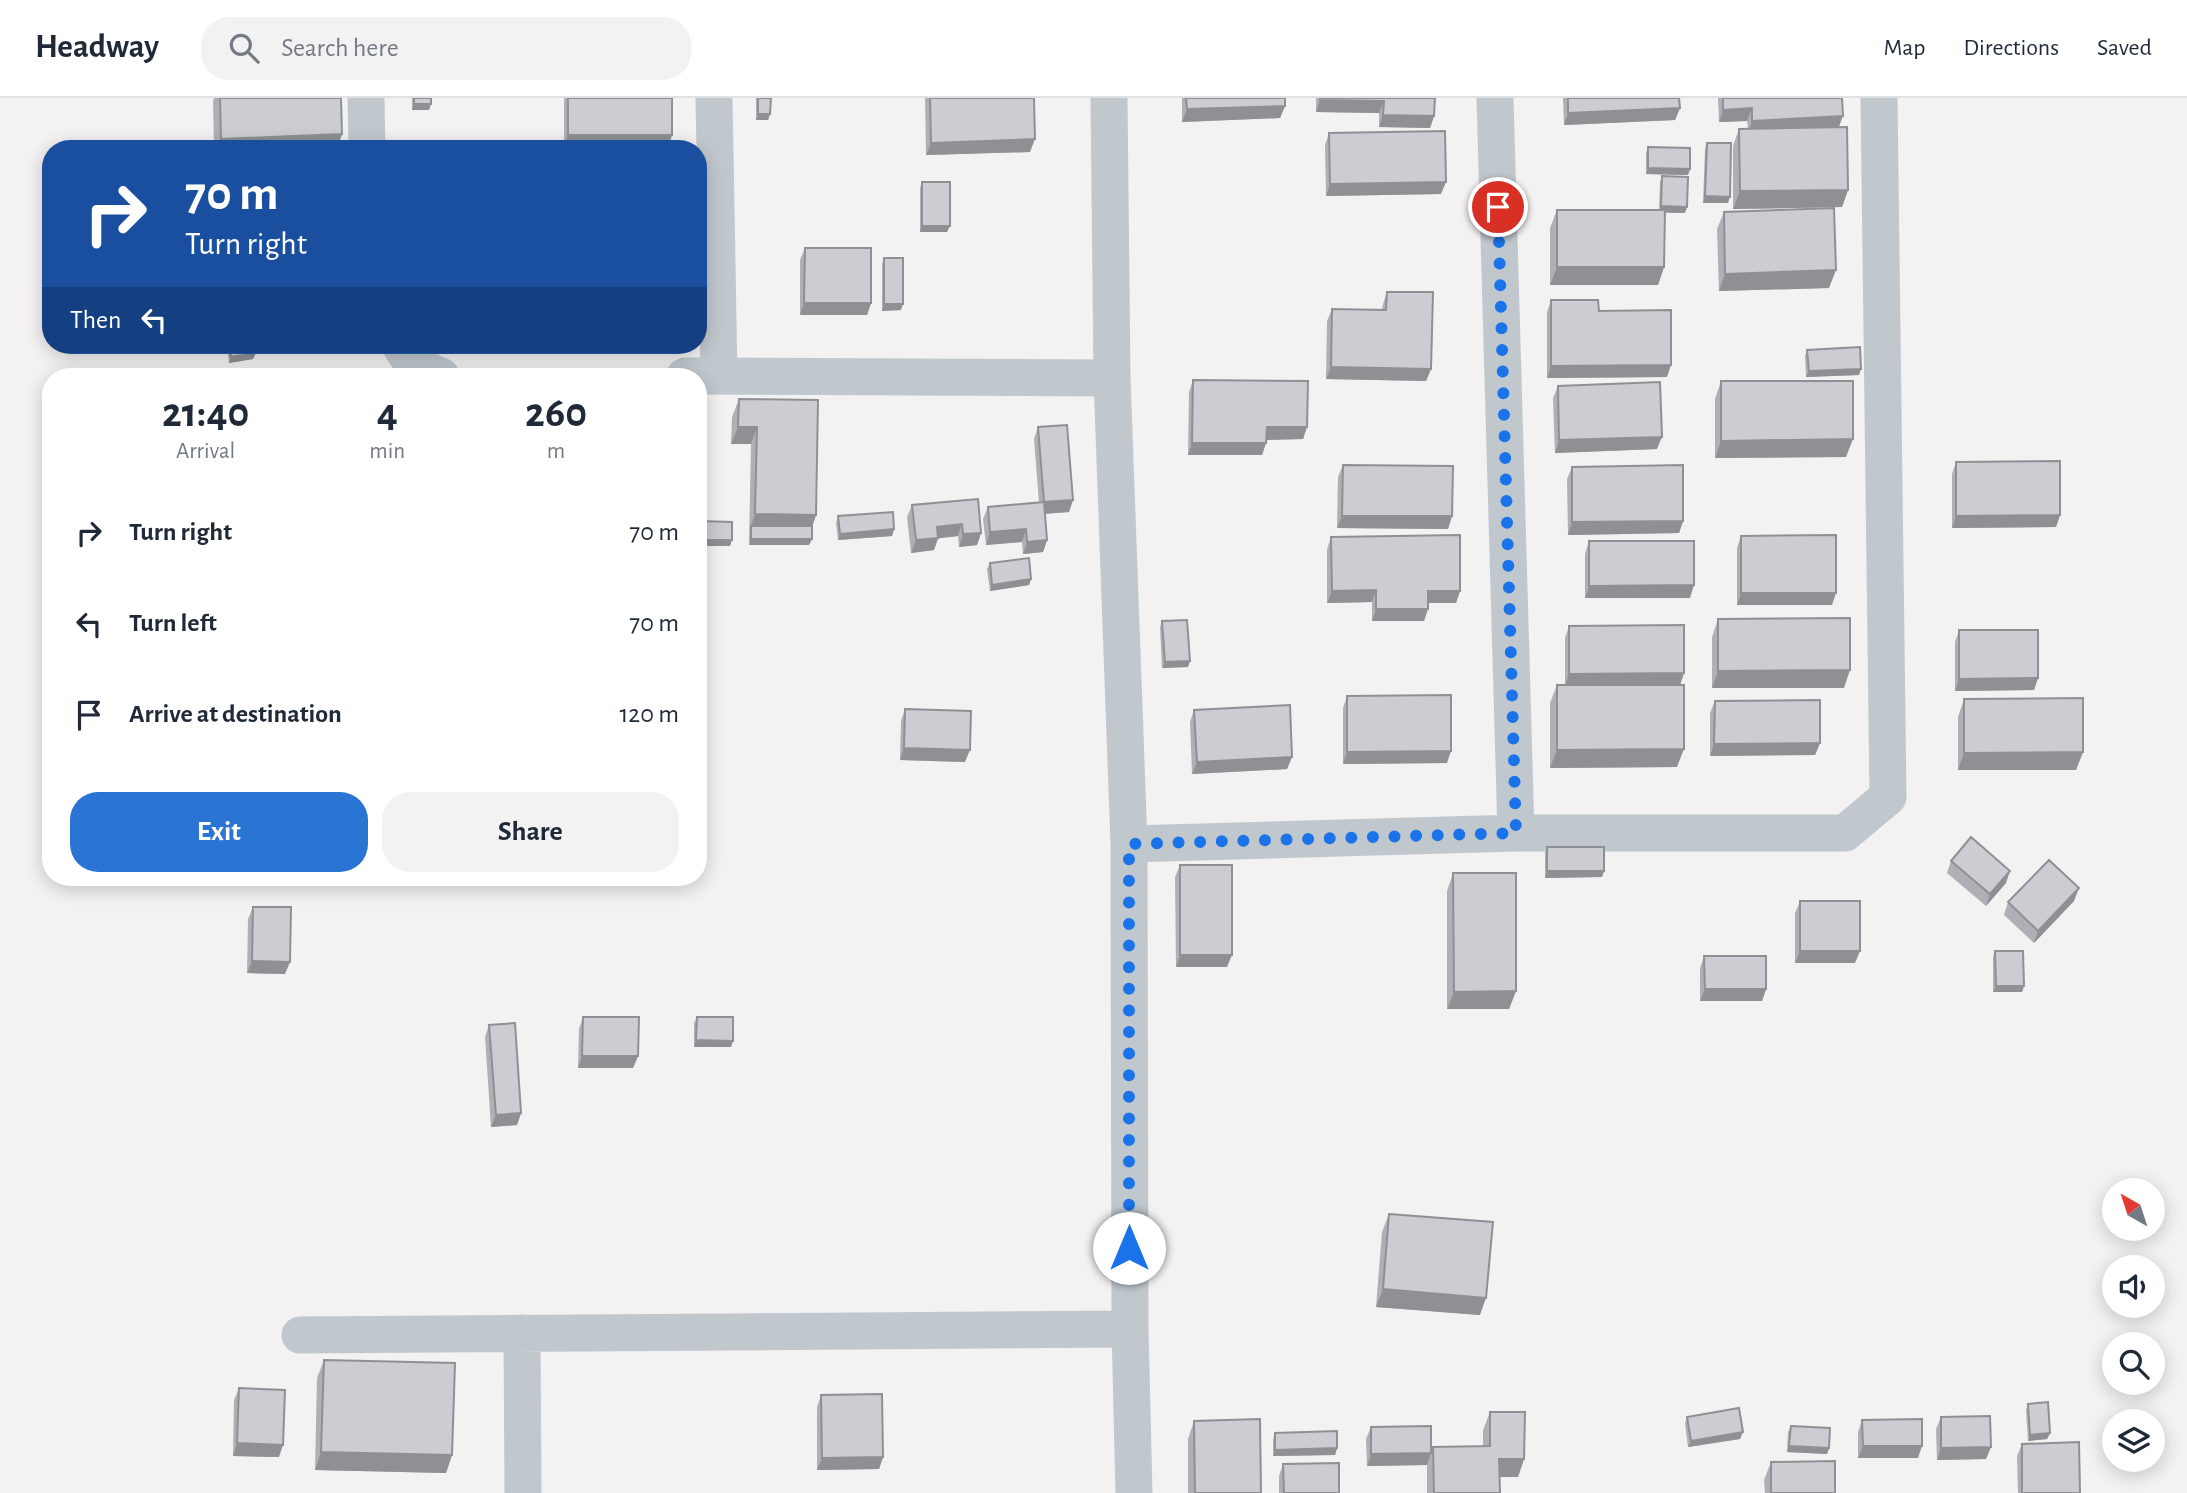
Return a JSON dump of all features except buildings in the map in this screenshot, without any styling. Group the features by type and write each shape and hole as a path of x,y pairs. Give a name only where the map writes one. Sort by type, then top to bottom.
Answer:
{"street":[{"path":"366,98 367,140"},
{"path":"707,260 714,98"},
{"path":"1109,98 1112,378 1129,844 1130,1329 1134,1493"},
{"path":"1495,98 1516,833"},
{"path":"1129,844 1516,833 1845,833 1888,797 1879,98"},
{"path":"406,354 412,364 422,368"},
{"path":"707,376 1112,378"},
{"path":"300,1335 1130,1329"},
{"path":"522,1333 523,1493"}],"route":[{"path":"1129,1248 1129,844 1516,833 1498,207"}]}
